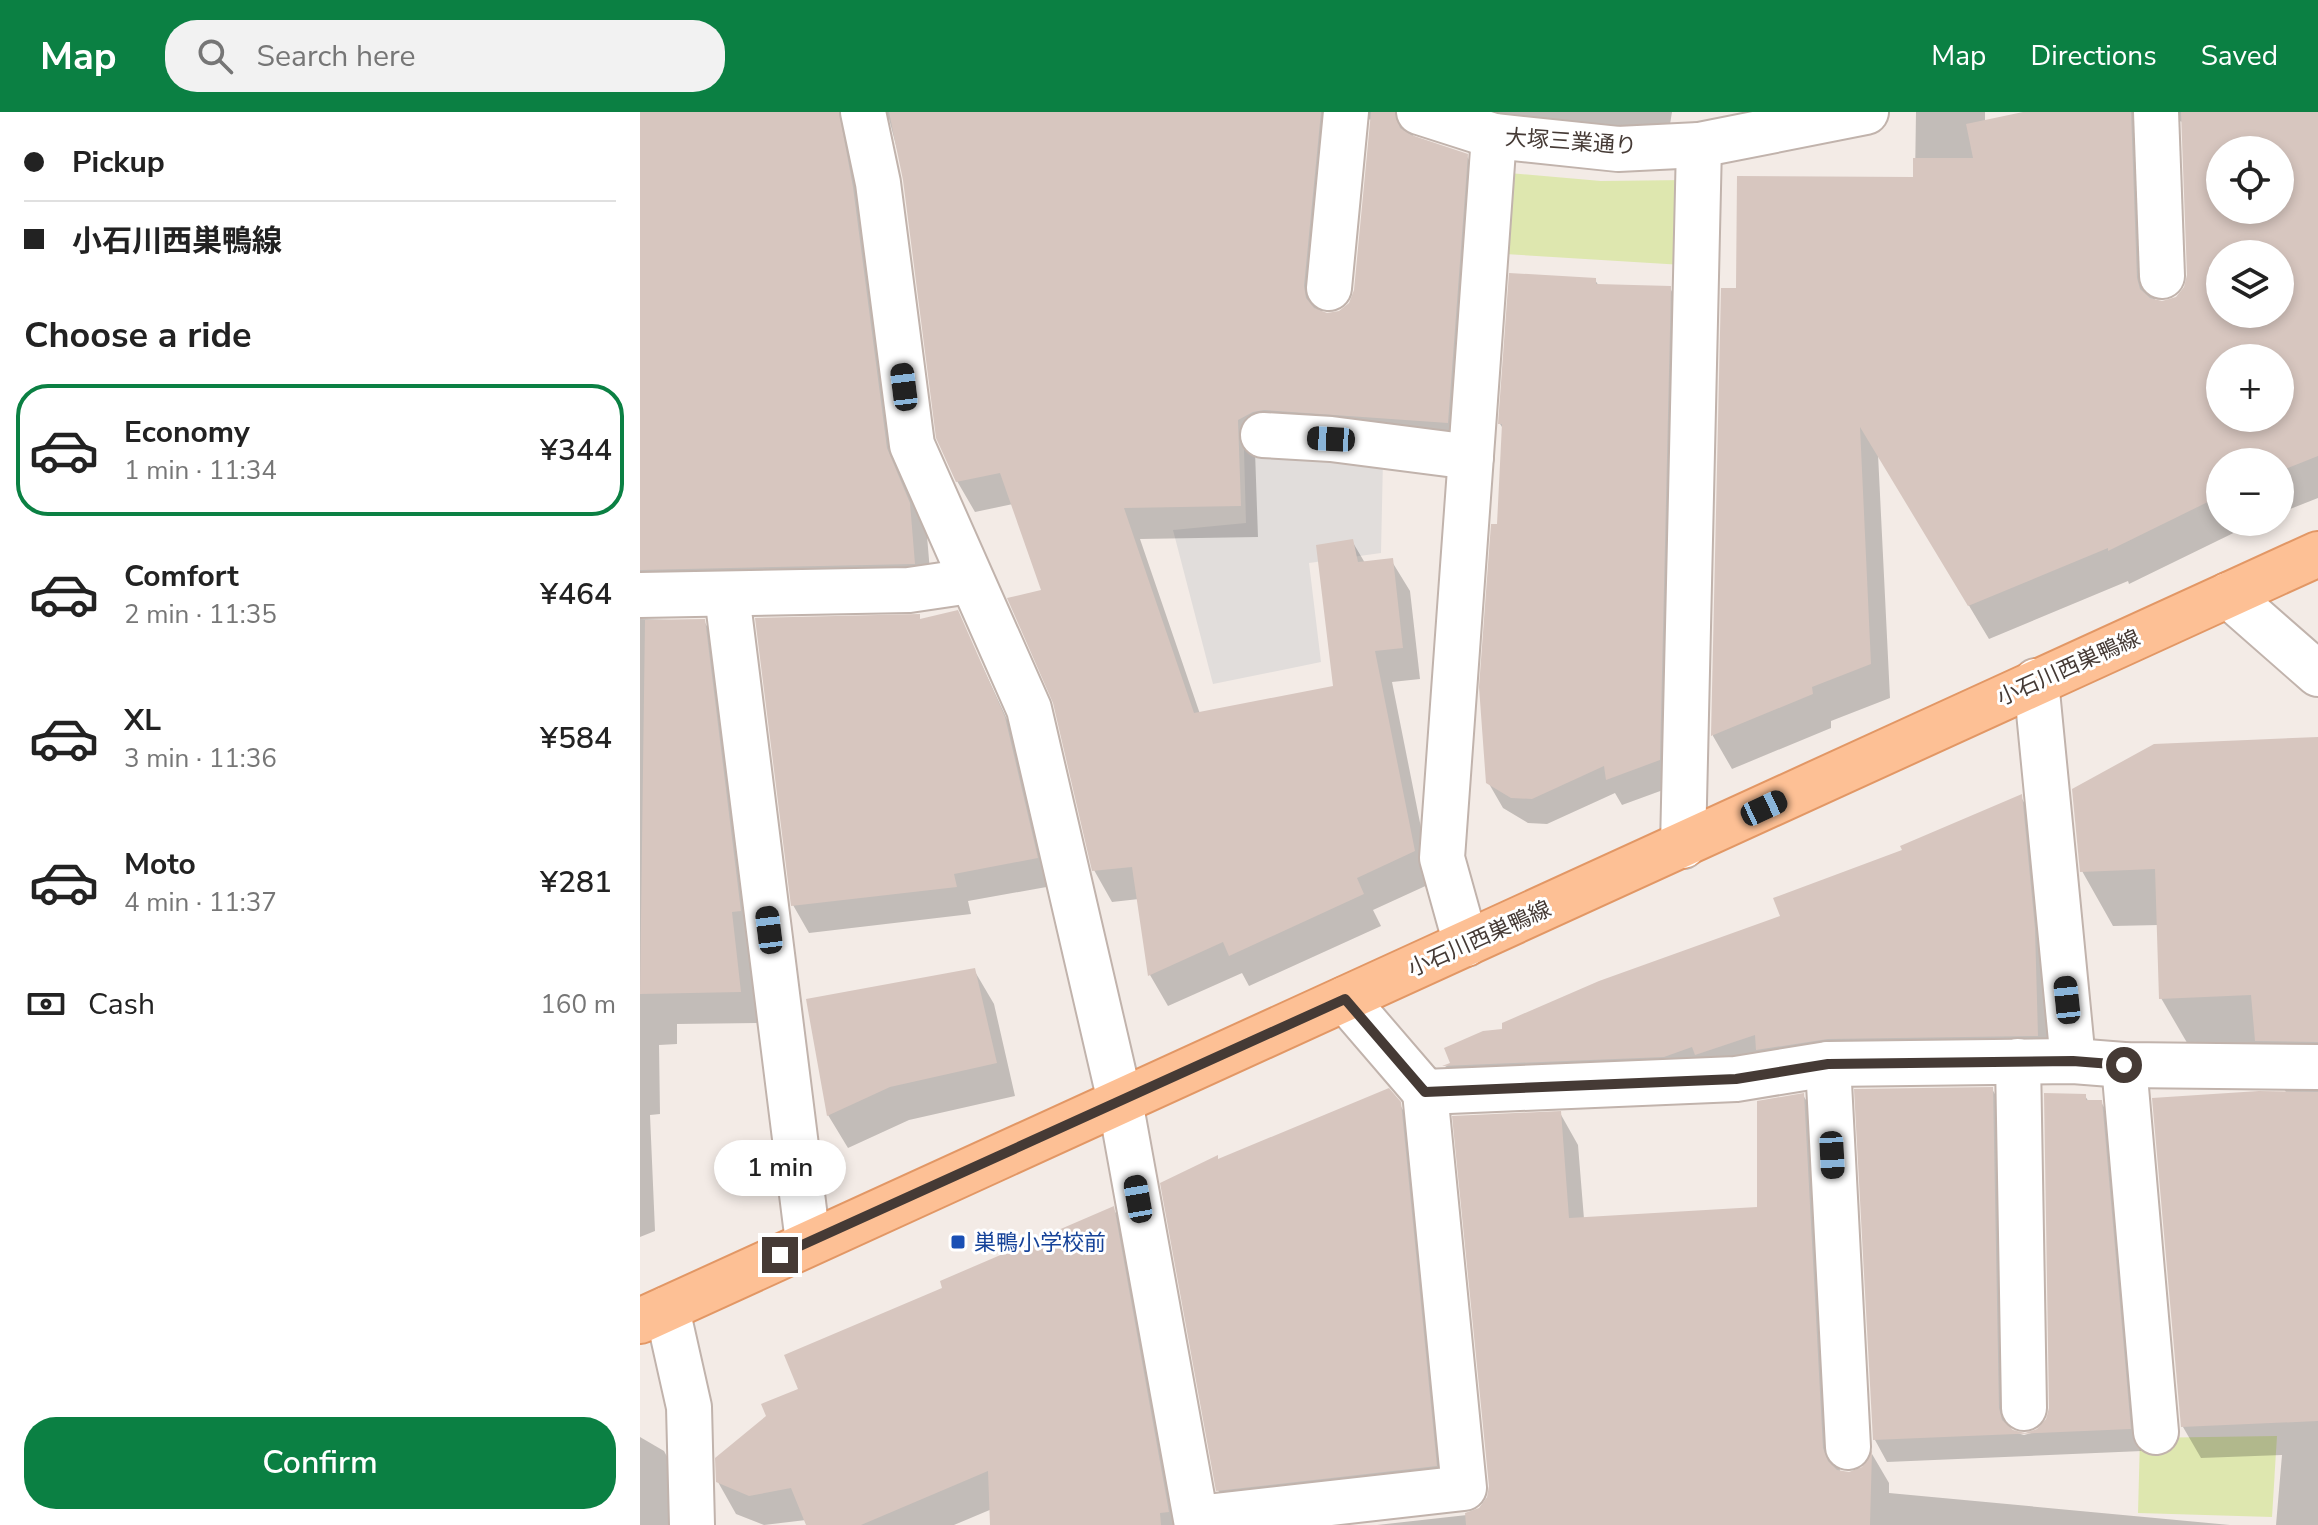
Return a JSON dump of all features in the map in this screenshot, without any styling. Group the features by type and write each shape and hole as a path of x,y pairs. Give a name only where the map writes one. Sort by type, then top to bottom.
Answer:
{"main road":[{"name":"小石川西巣鴨線","path":"654,1315 2318,554"}],"street":[{"path":"863,112 878,183 912,445 1029,709 1120,1101 1197,1521 1464,1488 1425,1092 1345,999"},
{"path":"1329,288 1346,112"},
{"name":"大塚三業通り","path":"1419,112 1494,136 1618,149 1699,145 1749,124 1866,112"},
{"path":"2156,112 2162,276"},
{"path":"1466,944 1442,858 1494,136"},
{"path":"1683,846 1699,145"},
{"path":"1263,435 1331,439 1471,457"},
{"path":"640,595 909,590 970,581"},
{"path":"727,595 808,1242"},
{"path":"2228,595 2318,674"},
{"path":"2036,681 2073,1061"},
{"path":"2018,1061 2024,1408"},
{"path":"1425,1092 1736,1079 1828,1064 2073,1061 2124,1065 2290,1064 2318,1067"},
{"path":"1828,1064 1848,1447"},
{"path":"2124,1065 2156,1432"},
{"path":"654,1315 689,1407 692,1525"}],"green space":[{"path":"1509,173 1601,181 1687,180 1683,265 1505,254"},
{"path":"2277,1436 2272,1517 2138,1513 2140,1438"}],"shaded area":[{"path":"1244,450 1383,459 1381,553 1309,563 1321,662 1213,684 1173,530 1246,523"}],"building":[{"path":"640,112 839,112 853,187 887,448 910,503 915,564 640,570"},
{"path":"889,112 1321,112 1304,286 1306,298 1314,308 1327,313 1339,311 1349,303 1354,290 1371,112 1395,112 1400,128 1411,135 1468,154 1448,423 1264,410 1253,412 1238,420 1241,506 1124,508 1194,713 1333,686 1316,545 1353,539 1358,562 1393,558 1403,648 1375,651 1415,851 1357,878 1364,894 1229,956 1223,942 1148,976 1132,867 1092,871 1053,703 1007,598 1041,590 1000,473 956,482 936,438 903,180"},
{"path":"2023,112 2131,112 2137,278 2140,289 2150,298 2162,301 2176,297 2184,287 2187,275 2181,112 2318,112 2318,456 2294,465 2294,448 2206,448 2206,503 2108,551 2108,548 1968,606 1860,427 1871,664 1812,687 1813,694 1711,736 1721,288 1736,288 1737,176 1913,177 1913,158 1973,158 1966,124"},
{"path":"1509,273 1596,278 1596,284 1671,286 1660,760 1606,780 1604,766 1532,799 1511,798 1486,783 1479,687 1491,524 1497,524 1502,424 1498,424"},
{"path":"958,610 1005,717 1038,858 954,874 957,887 791,906 755,618 920,614 920,619"},
{"path":"705,619 741,911 732,912 741,992 640,994 645,620"},
{"path":"2318,737 2318,1042 2255,1041 2251,995 2159,999 2155,869 2080,872 2072,789 2154,744"},
{"path":"2022,794 2035,928 2038,1036 1828,1039 1756,1050 1755,1035 1695,1055 1692,1047 1664,1057 1442,1066 1450,1063 1444,1048 1483,1031 1502,1029 1502,1023 1599,981 1780,916 1773,898 1902,850 1900,846"},
{"path":"975,968 997,1063 890,1087 827,1116 806,999"},
{"path":"1993,1087 1999,1408 2002,1420 2013,1430 2025,1433 2037,1429 2046,1419 2049,1408 2044,1093 2086,1094 2086,1100 2102,1100 2131,1429 1873,1440 1854,1089"},
{"path":"1389,1088 1401,1102 1437,1466 1216,1491 1160,1183 1218,1155 1218,1159"},
{"path":"2259,1091 2318,1092 2318,1421 2181,1427 2152,1098"},
{"path":"1804,1093 1823,1448 1828,1461 1837,1470 1849,1472 1862,1467 1872,1450 1870,1525 1466,1525 1465,1513 1479,1508 1487,1497 1489,1486 1452,1116 1561,1111 1569,1218 1757,1207 1757,1101"},
{"path":"1114,1206 1169,1512 1160,1513 1161,1525 990,1525 988,1471 861,1525 806,1525 791,1488 749,1496 716,1482 715,1458 766,1416 761,1404 798,1389 784,1355 942,1288 940,1281"}],"place":[{"name":"巣鴨小学校前","path":"958,1242"}],"route":[{"path":"780,1255 1345,999 1425,1092 1736,1079 1828,1064 2073,1061 2124,1065"}]}
